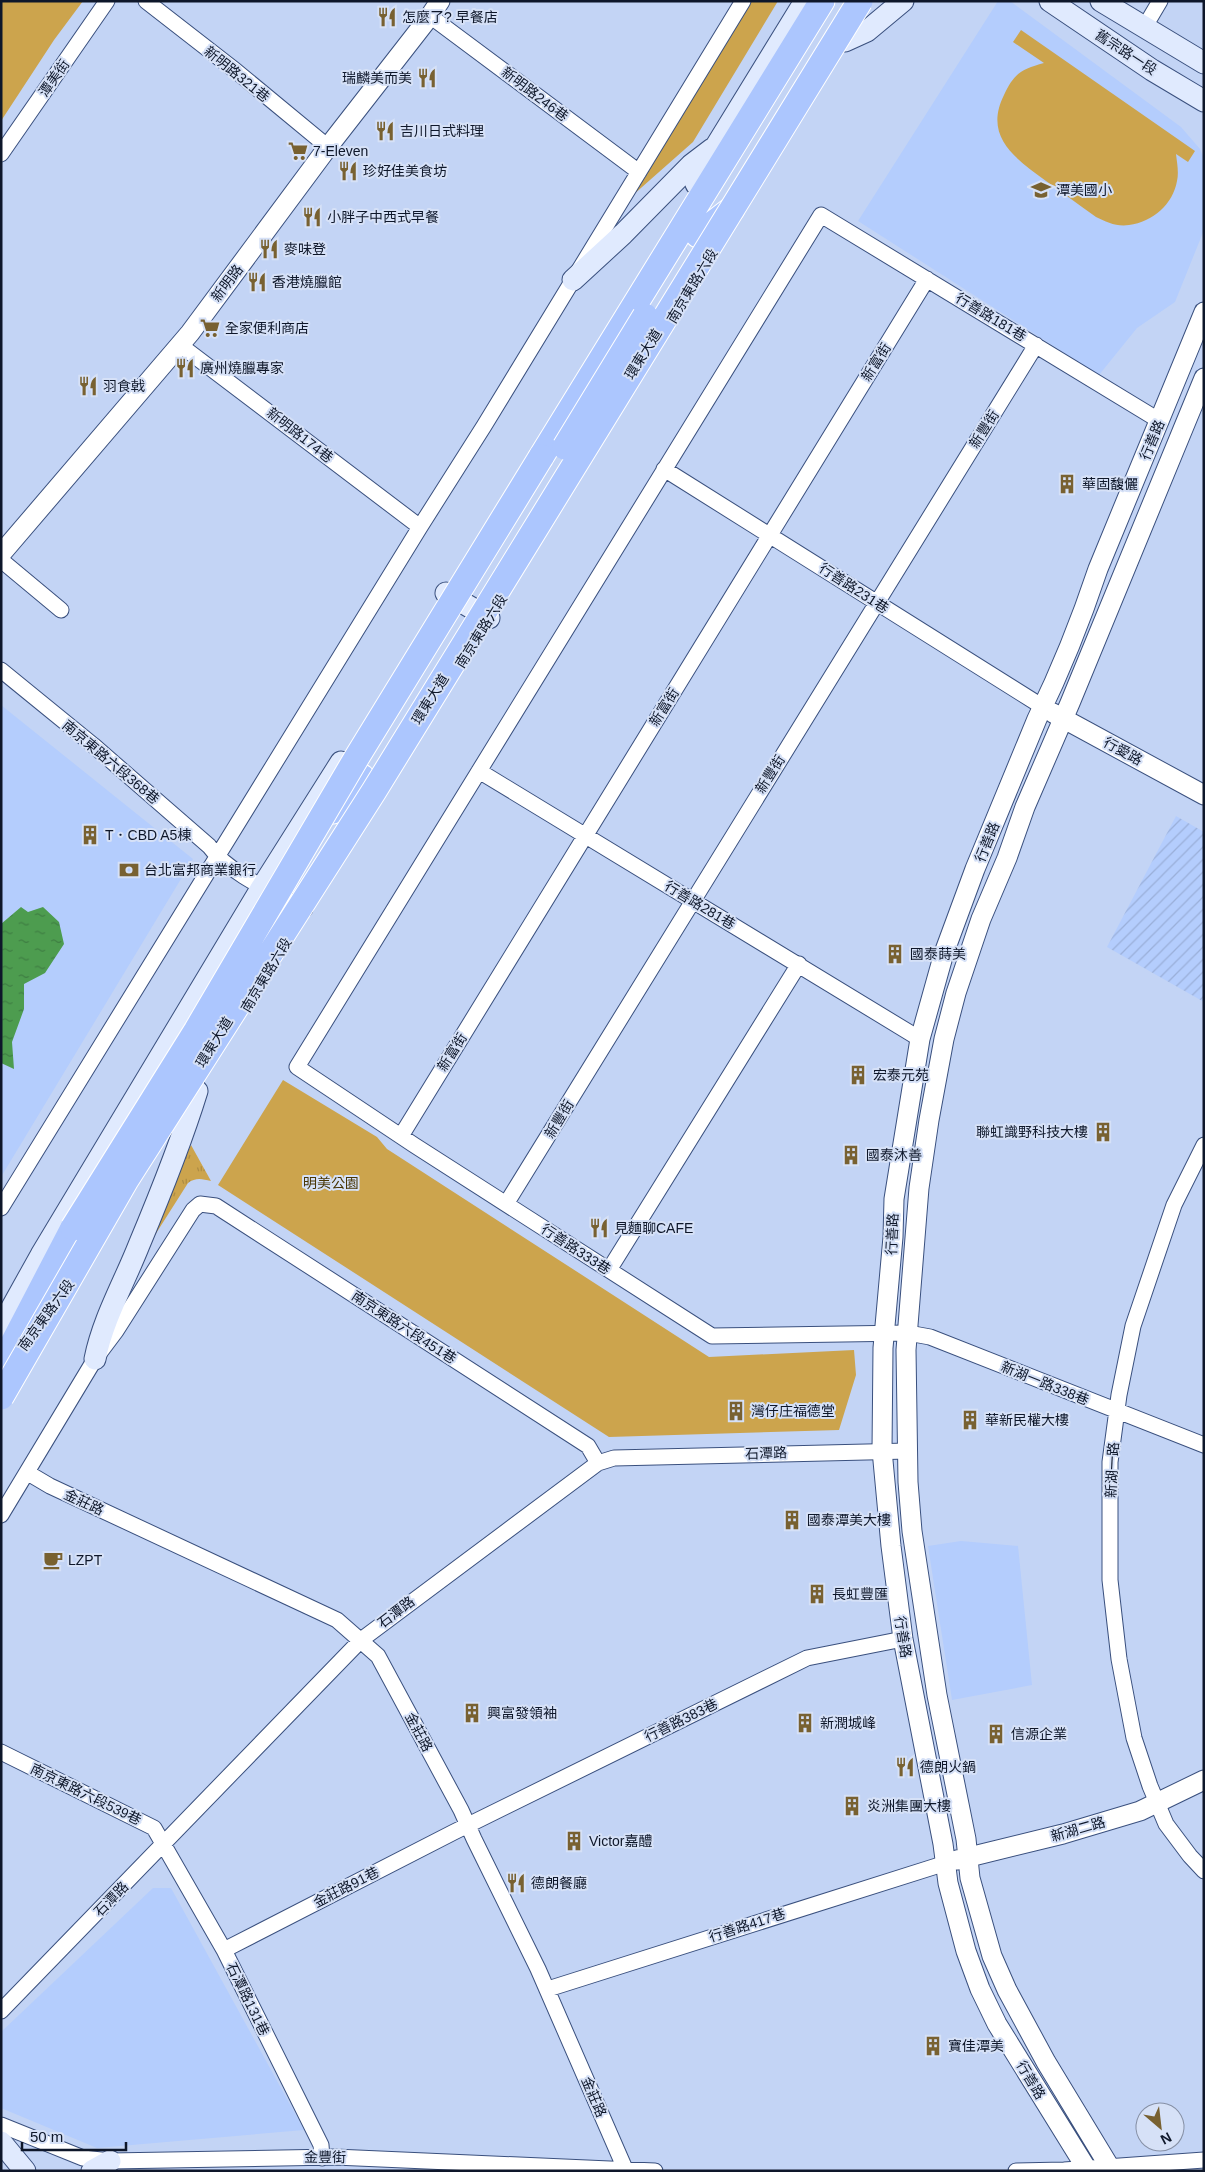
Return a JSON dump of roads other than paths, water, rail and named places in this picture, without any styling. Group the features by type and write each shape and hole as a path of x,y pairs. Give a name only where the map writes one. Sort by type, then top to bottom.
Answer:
{"highway":[{"name":"環東大道","path":"1,1366 73,1228 196,1031 372,732 822,1"},
{"path":"312,834 362,777 645,316 698,235 840,1"},
{"name":"環東大道","path":"1,1397 126,1180 341,842 860,1"},
{"path":"698,235 745,199"},
{"path":"341,842 362,777"}],"main road":[{"path":"1,1327 46,1246 262,887 446,593 805,1"},
{"name":"南京東路六段","path":"1,1381 92,1250 183,1108 197,1091 305,910 489,618 745,199 869,1"},
{"path":"845,41 866,31 903,1"},
{"name":"舊宗路一段","path":"1050,1 1138,61 1204,101"},
{"path":"1101,1 1204,64"},
{"path":"573,280 691,165 716,146"},
{"path":"446,593 489,618"},
{"path":"95,1359 100,1334 139,1246 189,1117 197,1091"},
{"path":"1,2142 25,2171"}],"street":[{"name":"潭美街","path":"1,154 107,1"},
{"name":"新明路321巷","path":"146,1 328,147"},
{"path":"1,1208 484,426 743,1"},
{"path":"1144,28 1160,1"},
{"name":"新明路","path":"1,554 180,345 328,147 435,9"},
{"name":"新明路246巷","path":"435,9 639,172"},
{"name":"行善路181巷","path":"664,470 821,215 1160,421"},
{"name":"新富街","path":"401,1136 927,279"},
{"name":"行善路","path":"1086,2169 997,2024 980,1989 966,1951 948,1883 946,1863 903,1639 891,1546 882,1450 884,1333 894,1199 920,1039 944,953 975,869 1078,625 1098,569 1204,312"},
{"name":"新明路174巷","path":"180,345 420,527"},
{"name":"新豐街","path":"506,1204 1036,345"},
{"name":"行善路","path":"1109,2168 1046,2062 1007,1990 992,1956 970,1878 968,1858 937,1695 912,1531 908,1451 908,1333 920,1188 929,1120 944,1039 956,993 981,919 1006,858 1024,806 1063,718 1204,378"},
{"path":"479,771 664,470"},
{"name":"行善路231巷","path":"664,470 1043,707"},
{"path":"1,560 61,610"},
{"name":"南京東路六段368巷","path":"1,670 100,751 209,846 217,857 262,887 305,910"},
{"name":"行愛路","path":"1043,707 1204,795"},
{"name":"行善路281巷","path":"479,771 920,1039"},
{"name":"行善路333巷","path":"479,771 297,1067 712,1336 884,1333"},
{"path":"608,1270 799,964"},
{"name":"新湖一路","path":"1204,1145 1174,1205 1132,1326 1116,1411 1110,1462 1111,1588 1119,1659 1134,1738 1157,1804 1169,1828 1204,1872"},
{"name":"南京東路六段451巷","path":"95,1359 116,1331 193,1210 200,1204 216,1206 588,1446 598,1463"},
{"name":"新湖一路338巷","path":"884,1333 908,1333 930,1337 1204,1445"},
{"path":"1,1515 95,1359"},
{"name":"石潭路","path":"1,2011 361,1640 598,1463 614,1458 882,1450 908,1451"},
{"name":"金莊路","path":"28,1473 50,1486 337,1620 378,1656 468,1825 548,1989 625,2170"},
{"name":"行善路383巷","path":"468,1825 807,1658 903,1639"},
{"name":"南京東路六段539巷","path":"1,1752 154,1828 164,1844"},
{"name":"新湖二路","path":"946,1863 1140,1812 1204,1780"},
{"name":"金莊路91巷","path":"224,1950 468,1825"},
{"name":"石潭路131巷","path":"164,1844 224,1950 321,2144 322,2158"},
{"name":"行善路417巷","path":"548,1989 946,1863"},
{"name":"金豐街","path":"1,2125 101,2166 322,2158 655,2171"},
{"path":"1016,2171 1060,2171 1204,2160"}],"water":[{"path":"21,907 28,912 43,907 59,922 64,944 45,973 24,984 24,1009 12,1042 14,1069 1,1063 1,924"}],"place":[{"name":"怎麼了? 早餐店","path":"387,17"},
{"name":"瑞麟美而美","path":"427,78"},
{"name":"吉川日式料理","path":"385,131"},
{"name":"7-Eleven","path":"298,151"},
{"name":"珍好佳美食坊","path":"348,171"},
{"name":"潭美國小","path":"1041,190"},
{"name":"小胖子中西式早餐","path":"312,217"},
{"name":"麥味登","path":"269,249"},
{"name":"香港燒臘館","path":"257,282"},
{"name":"全家便利商店","path":"210,328"},
{"name":"廣州燒臘專家","path":"185,368"},
{"name":"羽食戟","path":"88,386"},
{"name":"華固馥儷","path":"1067,484"},
{"name":"T．CBD A5棟","path":"90,835"},
{"name":"台北富邦商業銀行","path":"129,870"},
{"name":"國泰蒔美","path":"895,954"},
{"name":"宏泰元苑","path":"858,1075"},
{"name":"聯虹識野科技大樓","path":"1103,1132"},
{"name":"國泰沐善","path":"851,1155"},
{"name":"見麵聊CAFE","path":"599,1228"},
{"name":"灣仔庄福德堂","path":"736,1411"},
{"name":"華新民權大樓","path":"970,1420"},
{"name":"國泰潭美大樓","path":"792,1520"},
{"name":"LZPT","path":"53,1560"},
{"name":"長虹豐匯","path":"817,1594"},
{"name":"興富發領袖","path":"472,1713"},
{"name":"新潤城峰","path":"805,1723"},
{"name":"信源企業","path":"996,1734"},
{"name":"德朗火鍋","path":"905,1767"},
{"name":"炎洲集團大樓","path":"852,1806"},
{"name":"Victor嘉醴","path":"574,1841"},
{"name":"德朗餐廳","path":"516,1883"},
{"name":"寶佳潭美","path":"933,2046"}],"park label":[{"name":"明美公園","path":"331,1183"}]}
